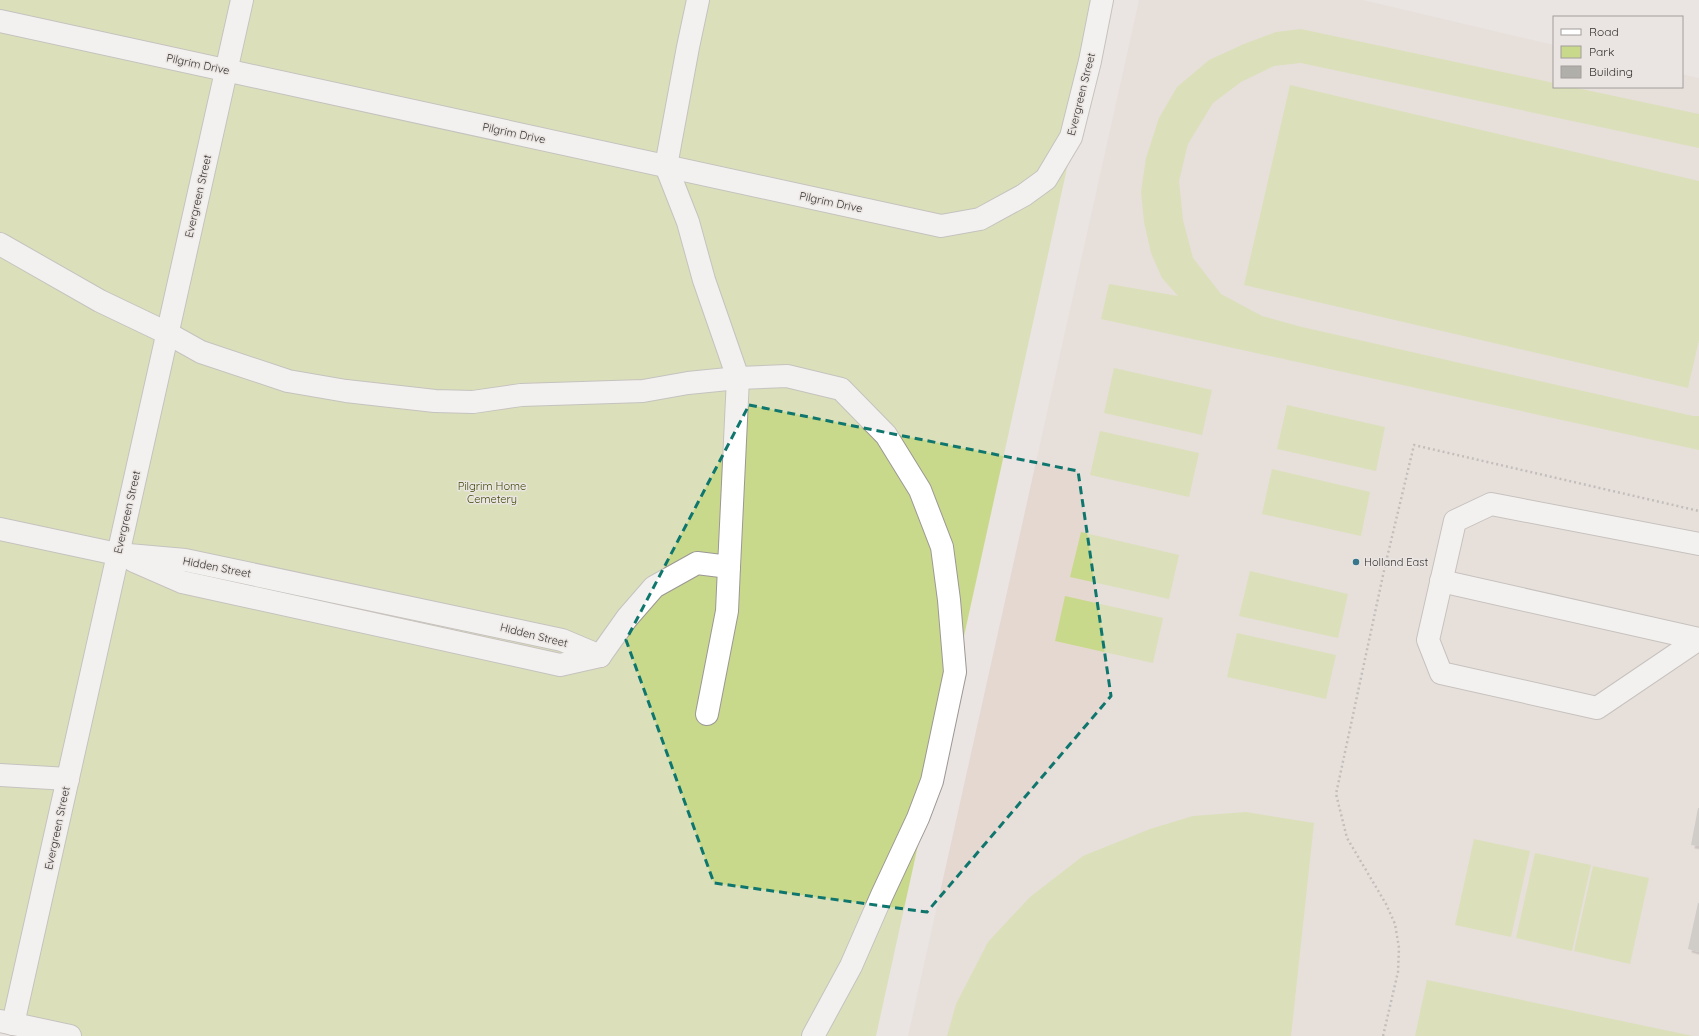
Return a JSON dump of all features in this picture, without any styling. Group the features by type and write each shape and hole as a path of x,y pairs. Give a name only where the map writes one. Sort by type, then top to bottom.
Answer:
{"lane":[{"name":"Evergreen Street","path":"7,1023 68,779 242,0"},
{"path":"698,0 666,166 688,222 704,280 738,378 727,611 707,714"},
{"name":"Evergreen Street","path":"1024,195 1046,179 1071,138 1090,61 1102,0"},
{"name":"Pilgrim Drive","path":"0,21 941,226 980,219 1024,195"},
{"path":"0,244 100,300 167,333 201,352 288,382 346,391 435,400 473,402 521,395 643,391 688,383 738,378 787,376 841,389 886,435 920,490 942,547 950,600 955,672 932,781 918,818 851,966 814,1036"},
{"path":"1699,544 1491,504 1455,521 1428,640 1441,673 1597,708 1699,639"},
{"name":"Hidden Street","path":"0,529 118,554 185,560 562,640 600,656 627,618 654,587 697,563 729,568"},
{"path":"1441,581 1699,639"},
{"path":"0,775 68,779"},
{"path":"7,1023 70,1036"}],"highlighted area":[{"path":"749,405 1078,471 1111,696 927,912 714,883 626,640"}],"shaded area":[{"name":"Holland East","path":"1139,0 1363,0 1553,45 1553,88 1683,88 1683,74 1699,78 1699,1036 908,1036"}],"green space":[{"name":"Pilgrim Home Cemetery","path":"0,0 1104,0 876,1036 63,1036 0,1023"},
{"path":"1301,29 1553,83 1553,88 1577,88 1699,114 1699,148 1301,63 1274,66 1241,82 1213,103 1188,144 1179,181 1183,220 1193,258 1221,294 1262,316 1302,327 1693,416 1699,416 1699,450 1101,319 1109,284 1178,296 1162,278 1151,253 1144,222 1141,192 1146,158 1159,118 1177,87 1209,60 1244,44 1276,32"},
{"path":"1290,85 1699,181 1699,340 1688,388 1244,285"},
{"path":"1114,368 1212,390 1202,435 1104,413"},
{"path":"1287,405 1385,427 1376,471 1277,449"},
{"path":"1100,431 1199,453 1189,497 1090,475"},
{"path":"1272,469 1370,492 1361,536 1262,514"},
{"path":"1081,532 1179,555 1169,599 1070,577"},
{"path":"1250,571 1348,594 1338,638 1239,616"},
{"path":"1065,596 1163,618 1153,663 1055,641"},
{"path":"1237,633 1336,655 1326,699 1227,677"},
{"path":"1246,812 1314,823 1291,1036 947,1036 956,1004 988,942 1030,897 1083,856 1150,829 1193,816"},
{"path":"1474,839 1530,851 1511,937 1455,925"},
{"path":"1535,853 1591,865 1572,951 1516,938"},
{"path":"1593,866 1649,878 1630,964 1574,951"},
{"path":"1427,980 1693,1036 1415,1036"}],"building":[{"path":"1699,808 1699,846 1691,845"},
{"path":"1699,903 1699,952 1688,949"}],"place":[{"name":"Holland East","path":"1356,562"}]}
